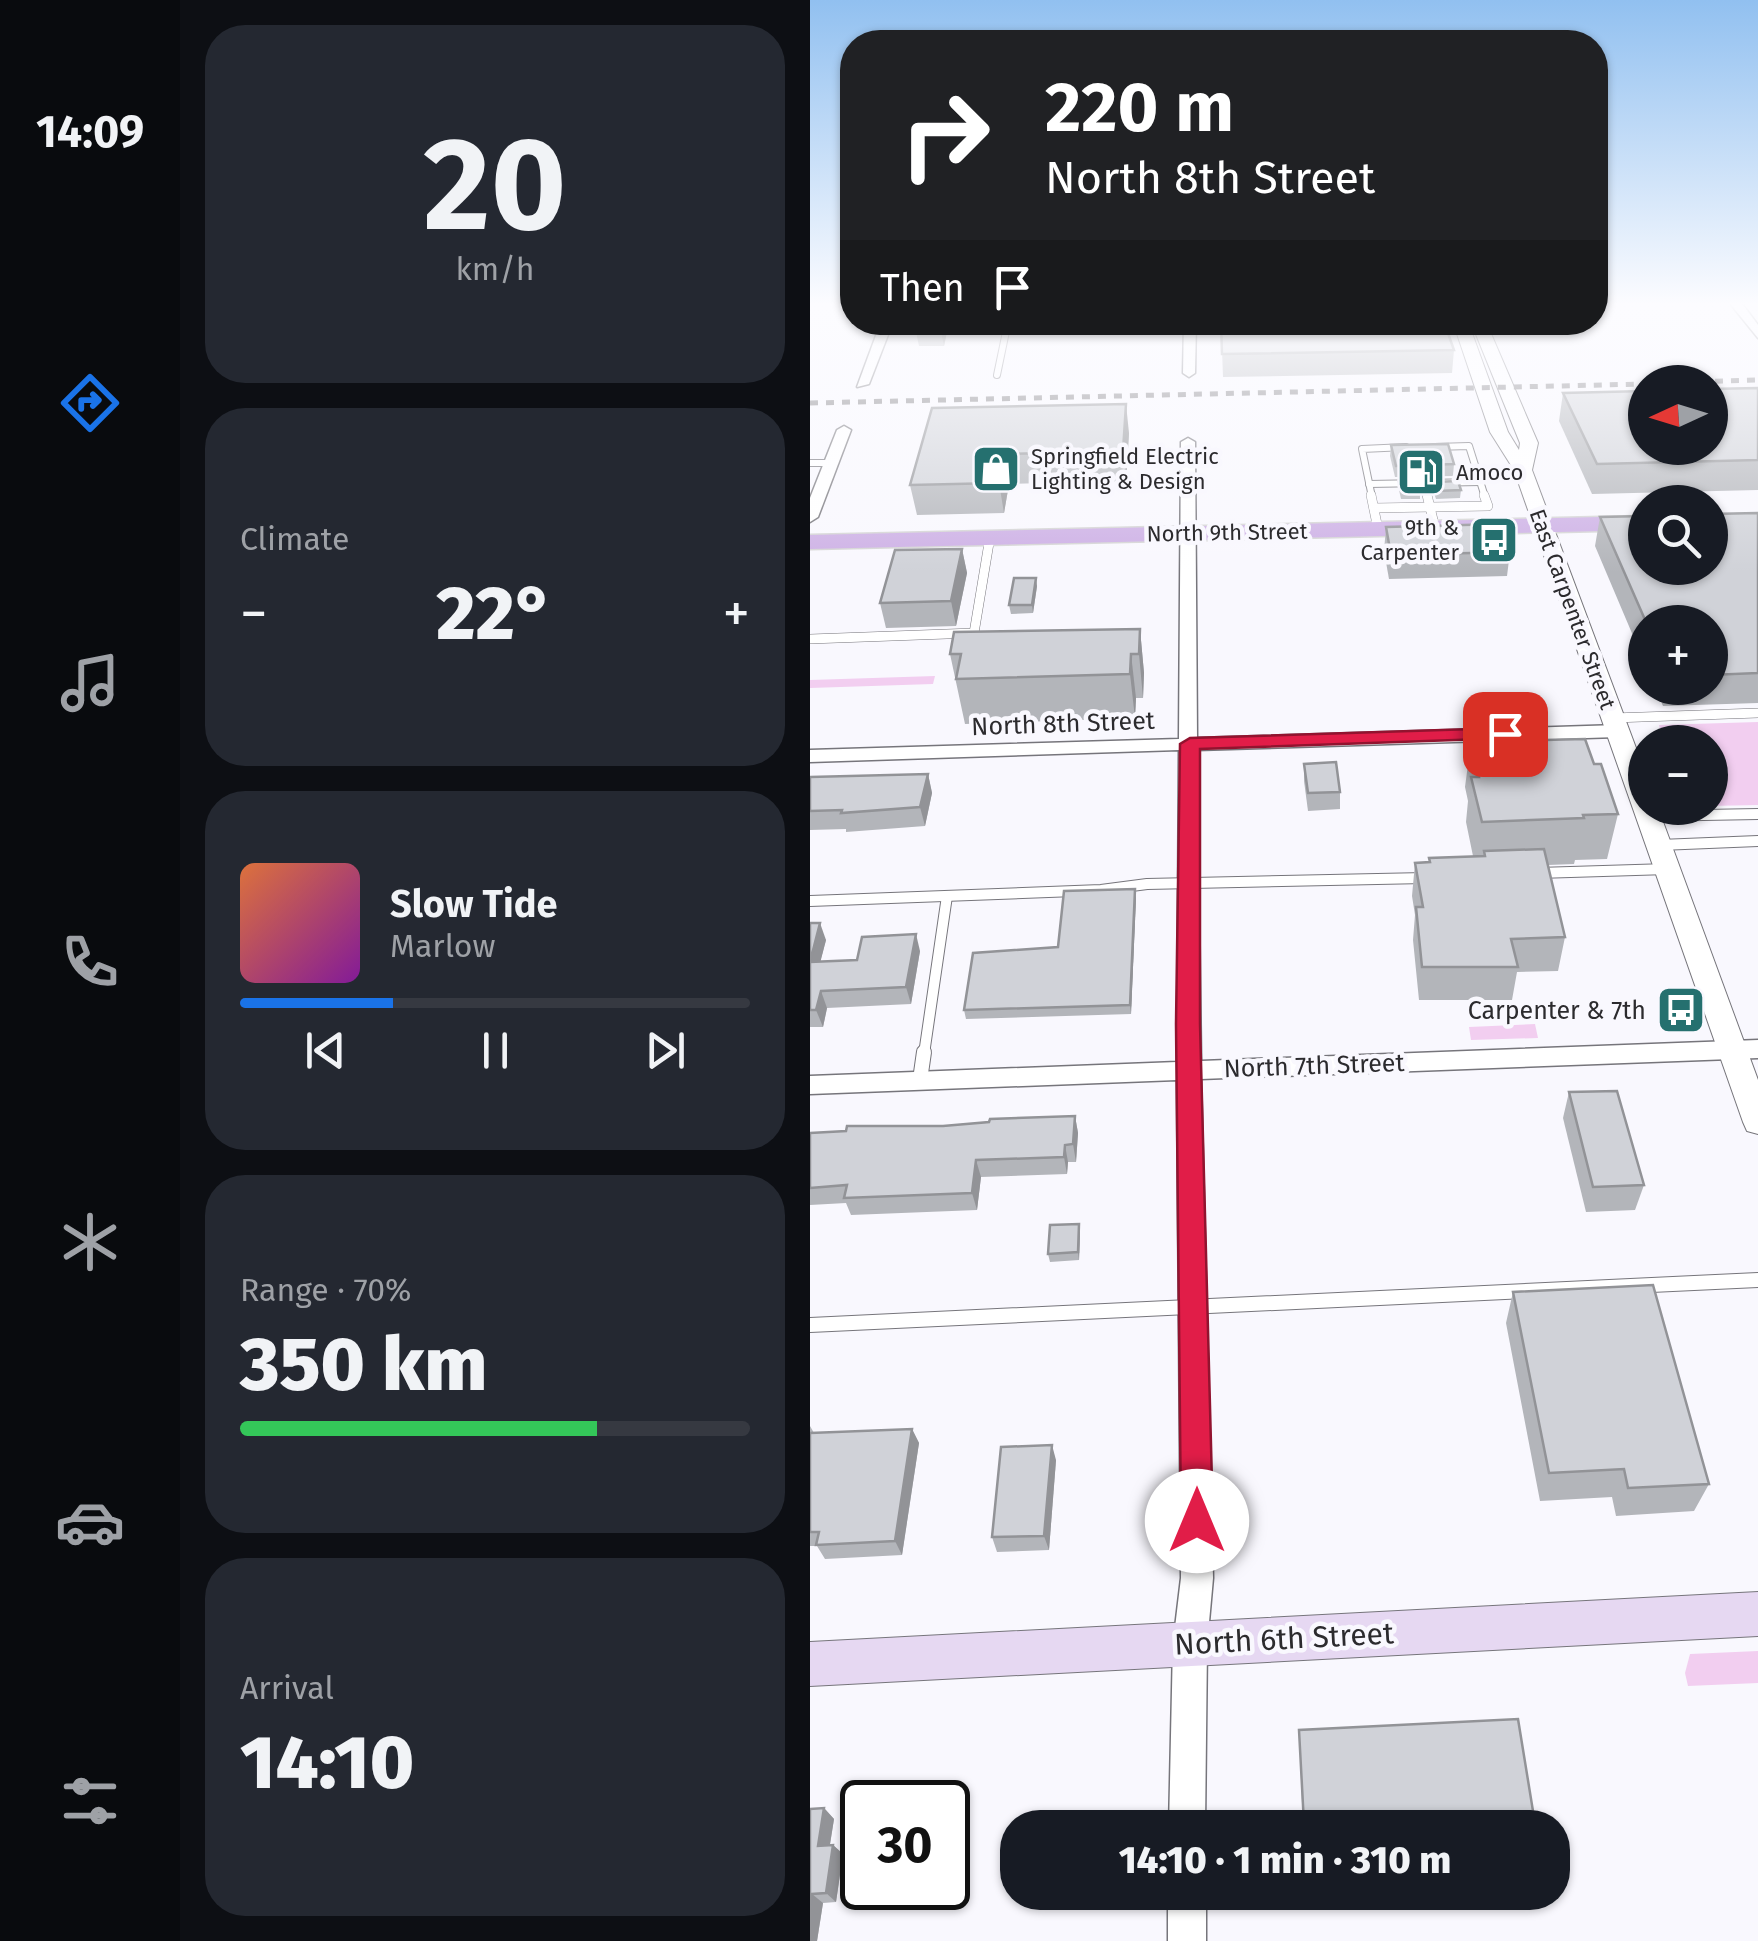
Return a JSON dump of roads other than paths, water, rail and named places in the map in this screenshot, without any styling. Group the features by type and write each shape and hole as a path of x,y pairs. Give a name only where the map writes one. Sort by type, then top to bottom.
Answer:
{"main road":[{"name":"North 9th Street","path":"810,542 1190,532 1376,518 1432,517 1543,526 1628,524"},
{"name":"North 6th Street","path":"810,1664 1758,1614"}],"street":[{"name":"East Carpenter Street","path":"1485,392 1499,432 1522,470 1628,759"},
{"name":"East Carpenter Street","path":"1508,392 1529,442 1522,470"},
{"path":"810,517 844,430"},
{"path":"1186,1810 1190,1644 1197,1578 1187,884 1188,442"},
{"name":"North 8th Street","path":"810,756 1190,744 1615,724"},
{"name":"East Carpenter Street","path":"1653,825 1745,1049 1758,1122"},
{"name":"North 7th Street","path":"810,1085 1745,1049"},
{"path":"1187,1910 1187,1941"}],"lane":[{"path":"1469,446 1488,506 1460,506 1432,517 1402,507 1376,518 1369,484 1362,449 1469,446"},
{"path":"810,463 832,462"},
{"path":"1453,482 1460,506"},
{"path":"1369,484 1480,482"},
{"path":"1424,483 1432,517"},
{"path":"1396,484 1402,507"},
{"path":"810,639 974,633 990,537"},
{"path":"1615,724 1758,714"},
{"path":"1728,813 1758,814"},
{"path":"1529,874 1758,842"},
{"path":"810,901 1187,884 1430,878"},
{"path":"920,1080 947,896"},
{"path":"810,1325 1758,1280"}],"railway":[{"path":"810,403 1312,392"}],"place":[{"name":"Springfield Electric Lighting & Design","path":"996,469"},
{"name":"Amoco","path":"1421,472"},
{"name":"9th & Carpenter","path":"1494,540"},
{"name":"Carpenter & 7th","path":"1681,1010"}]}
